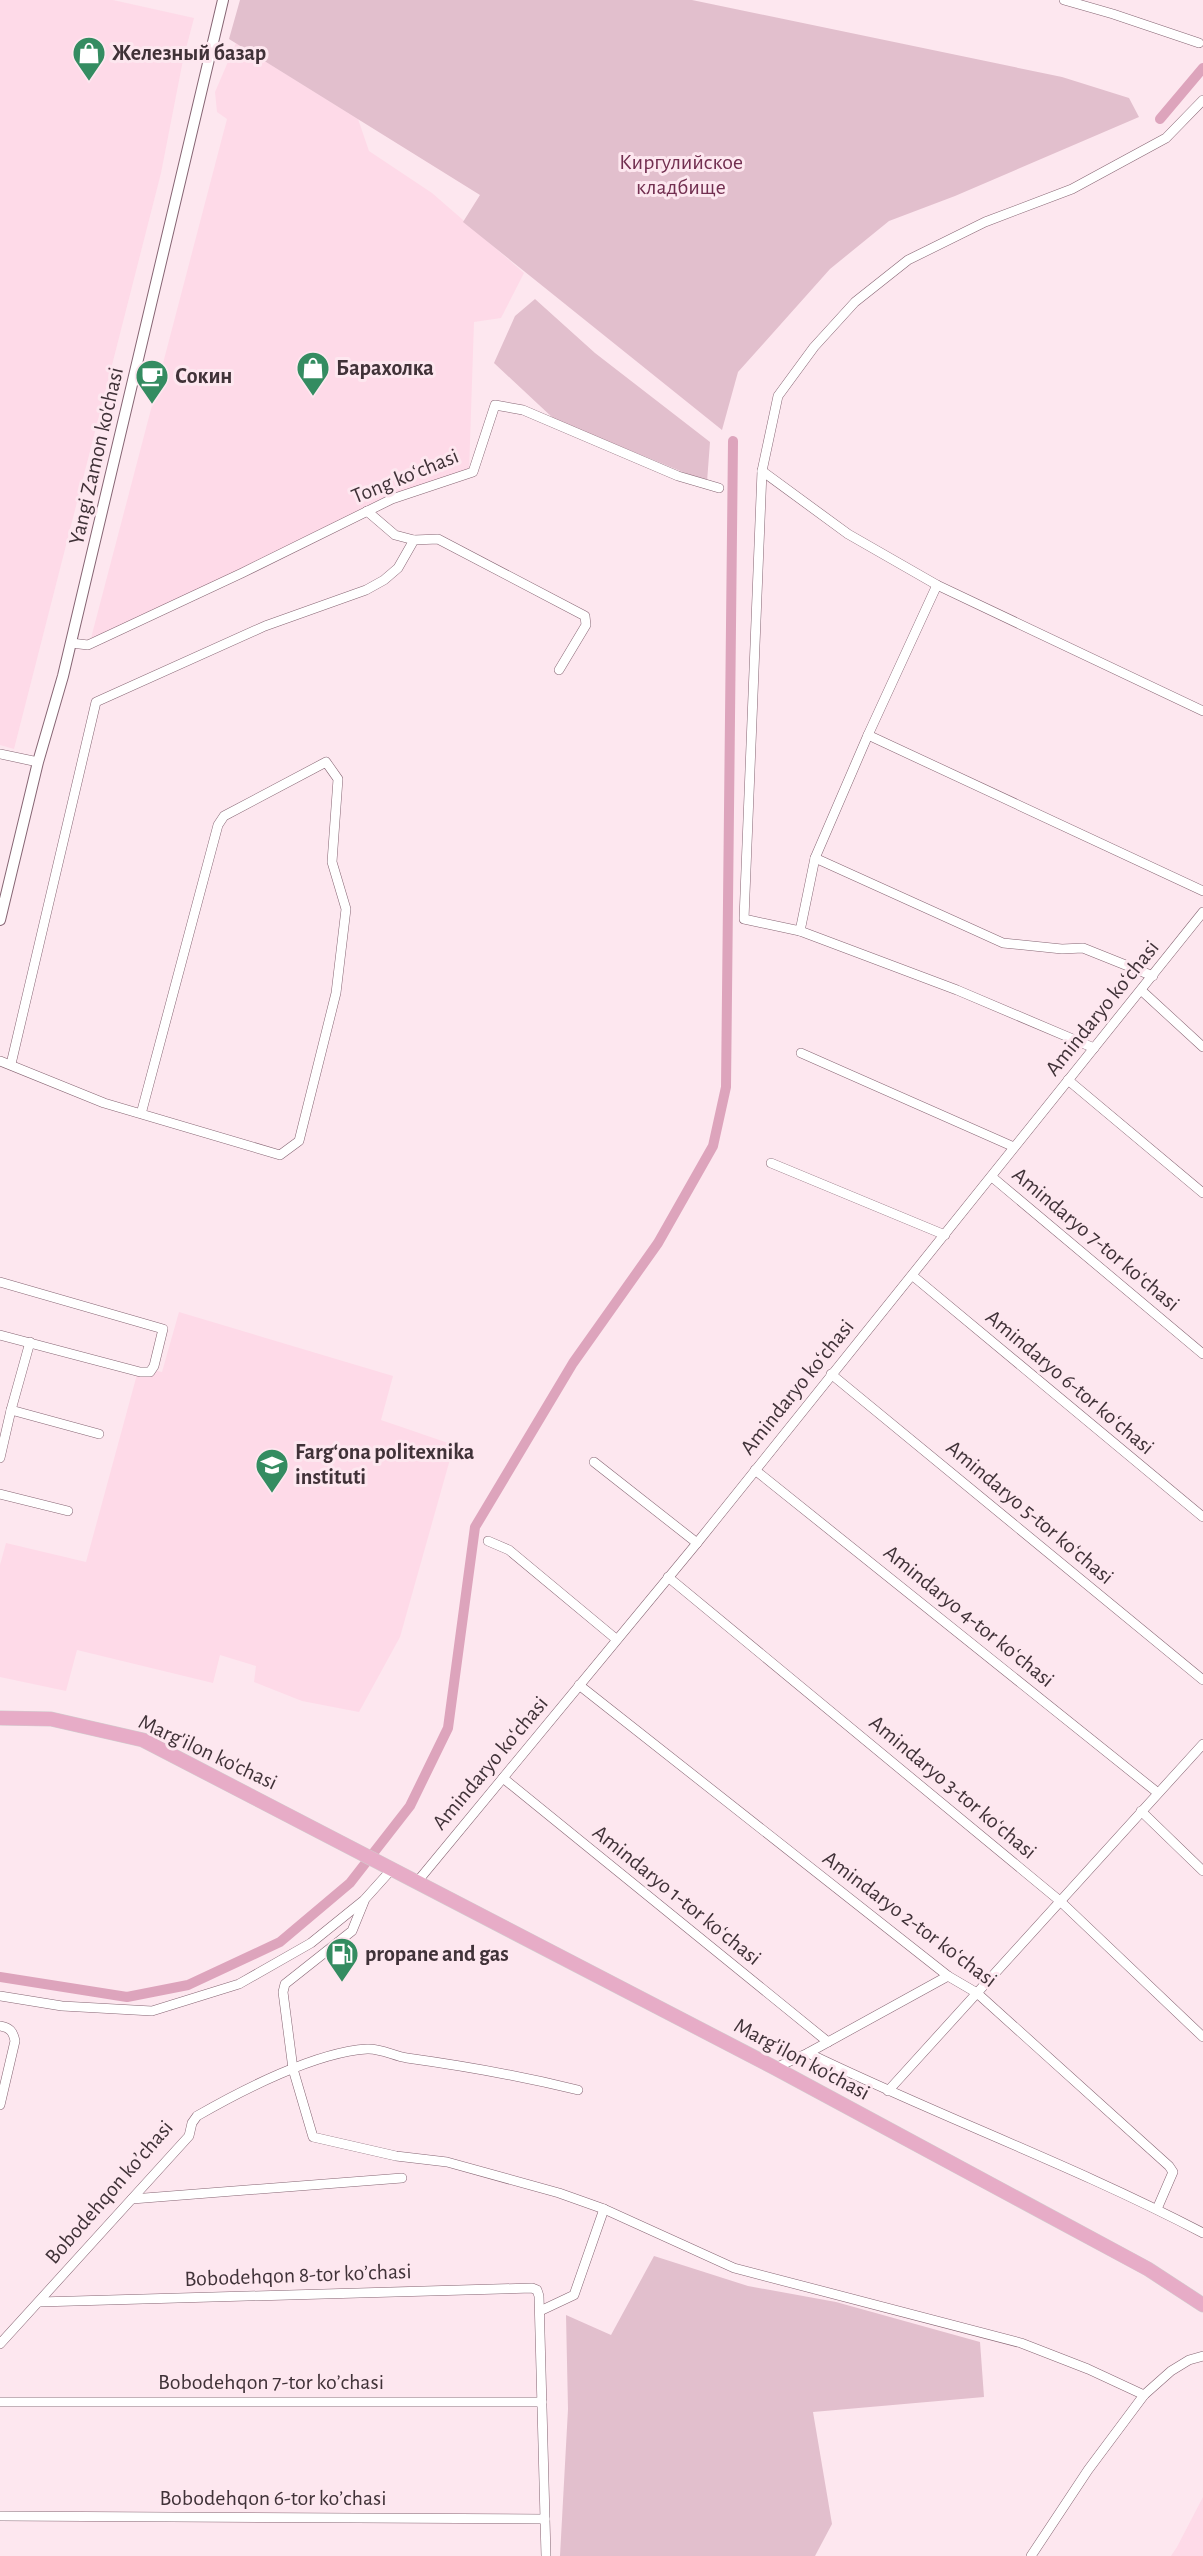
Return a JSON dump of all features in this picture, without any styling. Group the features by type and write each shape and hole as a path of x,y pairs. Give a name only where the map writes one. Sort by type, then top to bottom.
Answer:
{"main road":[{"name":"Marg'ilon ko'chasi","path":"0,1718 51,1719 143,1740 775,2068 1097,2241 1200,2302"}],"street":[{"name":"Yangi Zamon ko'chasi","path":"0,920 38,762 71,643 223,0"},
{"path":"1064,0 1199,43"},
{"path":"1094,1048 957,990 800,931 744,919 762,471 778,396 814,347 855,302 908,260 985,222 1072,189 1166,138 1203,100"},
{"name":"Tong koʻchasi","path":"71,643 88,645 392,499 473,472 495,405 523,410 678,476 719,488"},
{"path":"762,471 848,534 937,585 1203,711"},
{"path":"367,511 395,535 414,540 438,539 585,616 586,625 559,670"},
{"path":"11,1064 96,702 265,626 366,590 384,580 398,568 414,540"},
{"path":"800,931 815,858 937,585"},
{"path":"868,735 1203,891"},
{"path":"0,754 38,762"},
{"path":"0,1061 104,1103 141,1114 280,1155 299,1141 336,993 345,909 332,862 338,778 326,762 224,816 218,825 141,1114"},
{"path":"815,858 1003,943 1062,949 1083,948 1153,975"},
{"name":"Amindaryo koʻchasi","path":"417,1882 697,1543 1202,914"},
{"path":"1142,991 1203,1047"},
{"path":"801,1053 1014,1147"},
{"path":"1068,1080 1203,1193"},
{"path":"771,1163 945,1235"},
{"name":"Amindaryo 7-tor koʻchasi","path":"992,1177 1203,1354"},
{"name":"Amindaryo 6-tor koʻchasi","path":"913,1276 1203,1517"},
{"path":"0,1282 163,1329 154,1366 150,1372 140,1372 0,1335"},
{"path":"0,1458 30,1342"},
{"name":"Amindaryo 5-tor koʻchasi","path":"831,1374 1203,1680"},
{"path":"11,1410 99,1434"},
{"path":"594,1462 697,1543"},
{"name":"Amindaryo 4-tor koʻchasi","path":"755,1470 1158,1793"},
{"path":"0,1494 68,1511"},
{"path":"488,1541 509,1550 616,1639"},
{"name":"Amindaryo 3-tor koʻchasi","path":"668,1577 1060,1901 1203,2037"},
{"name":"Amindaryo 2-tor koʻchasi","path":"579,1685 948,1976 977,1993 1169,2166 1173,2172 1172,2180 1157,2209"},
{"path":"888,2091 1203,1744"},
{"name":"Amindaryo 1-tor koʻchasi","path":"502,1778 828,2042"},
{"path":"1141,1811 1203,1871"},
{"path":"387,1867 365,1899 352,1931 285,1984 283,1992 293,2069 313,2137 396,2156 447,2162 559,2193 604,2209 734,2268 1021,2343 1088,2369 1144,2395"},
{"path":"0,1996 62,2006 152,2011 239,1984 311,1943 365,1899"},
{"path":"775,2068 808,2053 948,1976"},
{"path":"0,2026 14,2033 15,2041 0,2104"},
{"name":"Bobodehqon koʼchasi","path":"0,2344 189,2136 192,2123 197,2116 293,2069 337,2053 369,2049 401,2057 508,2073 578,2090"},
{"path":"808,2053 888,2091 1157,2209 1203,2234"},
{"path":"132,2199 402,2178"},
{"path":"546,2556 540,2311 574,2295 604,2209"},
{"name":"Bobodehqon 8-tor koʼchasi","path":"39,2302 531,2288 537,2290 540,2311"},
{"path":"1031,2556 1088,2470 1144,2395 1171,2371 1189,2360 1203,2356"},
{"name":"Bobodehqon 7-tor koʼchasi","path":"0,2402 542,2402"},
{"name":"Bobodehqon 6-tor koʼchasi","path":"0,2516 545,2519"}],"shaded area":[{"path":"0,0 113,0 194,18 183,60 161,173 14,749 0,745"},
{"name":"Барахолка","path":"236,43 358,119 369,151 432,193 524,273 501,318 474,322 469,472 386,505 90,642 227,119 217,112 215,92"},
{"name":"Fargʻona politexnika instituti","path":"179,1312 393,1376 381,1420 454,1445 400,1637 359,1712 302,1701 254,1682 256,1666 220,1655 213,1683 77,1650 66,1691 0,1677 0,1565 6,1543 86,1562 139,1367 162,1372"},
{"path":"1203,2497 1203,2556 1171,2556 1177,2547"}],"green space":[{"name":"Киргулийское кладбище","path":"240,0 692,0 1062,77 1129,98 1139,117 955,196 889,221 830,269 738,372 722,430 463,222 480,195 229,39"},
{"path":"535,299 595,353 710,442 707,482 554,419 494,363 515,316"},
{"path":"654,2256 748,2286 836,2302 980,2342 984,2397 813,2412 832,2524 815,2556 560,2556 568,2409 566,2315 611,2335"}],"waterway":[{"path":"1160,119 1203,68"},
{"path":"0,1977 127,1997 188,1985 280,1942 350,1883 410,1806 448,1728 475,1527 573,1363 658,1243 713,1146 726,1087 733,441"}],"place":[{"name":"Железный базар","path":"89,82"},
{"name":"Барахолка","path":"313,397"},
{"name":"Сокин","path":"152,405"},
{"name":"Fargʻona politexnika instituti","path":"272,1494"},
{"name":"propane and gas","path":"342,1983"}]}
